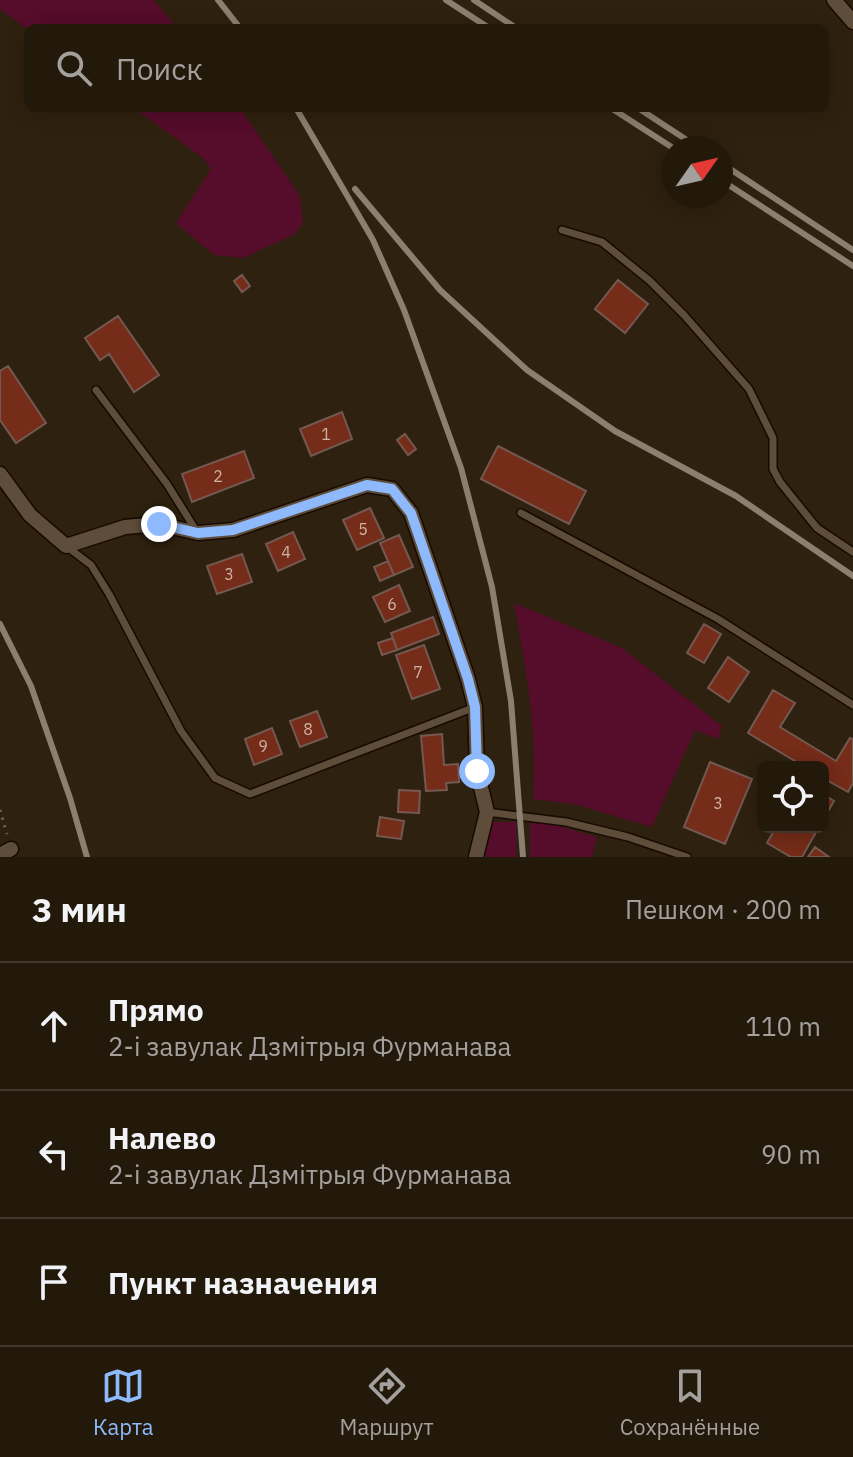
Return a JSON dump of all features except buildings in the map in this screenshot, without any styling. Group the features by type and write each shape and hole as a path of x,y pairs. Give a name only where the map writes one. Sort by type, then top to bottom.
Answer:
{"street":[{"path":"834,0 853,22"},
{"path":"0,474 30,515 66,546 125,527 159,524 198,533 233,530 367,485 392,489 411,513 475,707 477,771 487,812 476,857"}],"lane":[{"path":"562,230 602,242 650,281 684,315 749,389 773,438 773,469 780,482 817,528 853,552"},
{"path":"96,390 167,484 198,533"},
{"path":"521,513 718,619 853,705"},
{"path":"66,546 91,565 181,731 215,778 250,794 475,707"},
{"path":"487,812 566,822 628,837 687,857"}],"shaded area":[{"path":"0,0 154,0 174,24 24,24 24,27 0,9"},
{"path":"140,112 243,112 300,196 303,223 295,234 243,258 214,255 176,223 211,169 203,158"},
{"path":"514,603 622,648 722,726 718,739 695,730 652,827 574,804 533,799 533,726"},
{"path":"488,822 516,822 516,857 481,857"},
{"path":"530,823 549,823 597,837 592,857 530,857"}],"railway":[{"path":"218,0 237,24"},
{"path":"446,0 483,24"},
{"path":"474,0 510,24"},
{"path":"298,112 373,240 404,310 461,468 492,587 511,701 523,857"},
{"path":"617,112 661,140"},
{"path":"644,112 681,136"},
{"path":"733,171 853,250"},
{"path":"733,188 853,266"},
{"path":"355,189 440,290 527,370 615,431 736,496 853,576"},
{"path":"0,624 31,686 87,857"}],"route":[{"path":"159,524 198,533 233,530 367,485 392,489 411,513 468,679 475,707 477,771"}]}
